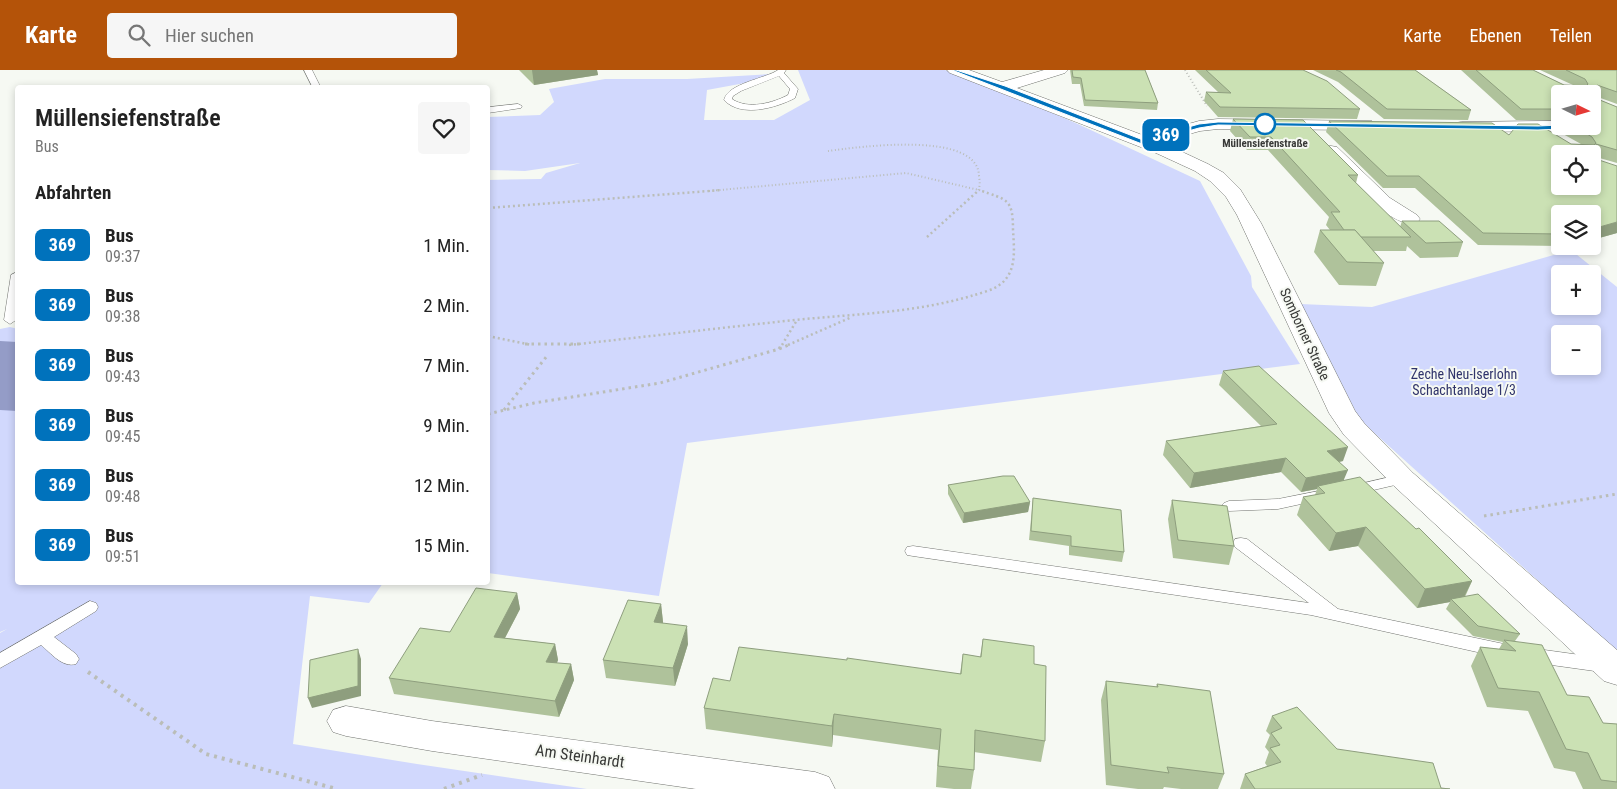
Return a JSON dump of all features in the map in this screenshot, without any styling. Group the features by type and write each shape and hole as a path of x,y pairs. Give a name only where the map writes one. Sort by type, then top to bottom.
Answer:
{"street":[{"name":"Somborner Straße","path":"954,70 1003,87 1142,142 1215,175 1228,186 1238,201 1284,289 1342,413 1354,430 1403,479 1614,668"},
{"path":"1003,87 1060,70"},
{"path":"1142,142 1199,126 1213,116 1306,125 1379,126 1359,108"},
{"path":"1306,125 1383,202 1410,219"},
{"path":"1449,126 1551,127"},
{"path":"1538,128 1563,143"},
{"name":"Am Steinhardt","path":"346,721 432,736 815,789"}],"lane":[{"path":"308,70 316,85"},
{"path":"781,71 794,89 792,96 786,100 773,105 747,106 732,104 728,100 729,95 738,89 781,71"},
{"path":"490,111 518,106"},
{"path":"10,320 15,288"},
{"path":"1229,506 1278,504 1403,479"},
{"path":"1241,543 1334,614"},
{"path":"913,551 1311,609 1490,649 1614,668"},
{"path":"0,661 90,607"},
{"path":"42,636 70,659"}],"path":[{"path":"1185,70 1213,116"},
{"path":"828,151 902,145 938,147 958,152 976,163 979,171 979,190 927,237"},
{"path":"490,208 690,193 906,173 979,190 1004,199 1013,210 1014,256 1009,276 986,292 948,303 907,311 797,320 568,345 532,345 490,336"},
{"path":"490,414 534,403 660,383 780,349 856,315"},
{"path":"780,349 797,320"},
{"path":"504,410 546,356"},
{"path":"1492,515 1617,494"},
{"path":"70,659 206,754 337,789"}],"green space":[{"path":"798,70 945,70 996,88 1200,181 1251,276 1252,287 1300,364 687,443 659,596 490,573 490,180 541,179 546,173 580,163 525,171 490,170 490,117 540,115 554,102 549,89 605,79 687,79 771,74 745,83 707,90 704,120 774,120 810,100"},
{"name":"Zeche Neu-Iserlohn Schachtanlage 1/3","path":"1554,255 1577,255 1590,265 1551,265 1551,315 1601,315 1601,274 1617,287 1617,652 1360,420 1300,304 1372,307"},
{"path":"15,328 15,585 382,585 369,603 310,596 293,744 587,789 0,789 0,633 7,629 0,632 0,329"}],"shaded area":[{"path":"0,341 15,342 15,411 0,410"}],"building":[{"path":"1072,70 1145,70 1158,103 1085,100 1081,78 1073,77"},
{"path":"1206,70 1303,70 1327,81 1360,109 1220,107 1206,92 1231,93"},
{"path":"1336,70 1415,70 1471,110 1387,109"},
{"path":"1476,70 1533,70 1564,85 1551,85 1551,109 1521,109"},
{"path":"1566,70 1617,70 1617,92 1601,85 1587,85 1585,79"},
{"path":"1601,100 1617,107 1617,150 1594,145 1596,143 1589,135 1601,135"},
{"path":"1233,119 1303,120 1358,175 1348,175 1411,237 1361,237 1355,230 1344,230 1331,212 1340,212 1271,137 1250,137"},
{"path":"1329,121 1492,123 1509,135 1518,124 1538,124 1551,132 1551,135 1556,135 1571,144 1594,145 1551,145 1551,195 1601,195 1601,161 1617,166 1617,222 1601,227 1601,205 1551,205 1551,234 1483,233 1419,176 1387,176"},
{"path":"1402,221 1439,221 1463,242 1426,243"},
{"path":"1320,230 1355,230 1384,263 1347,262"},
{"path":"1259,366 1348,447 1327,451 1348,470 1306,478 1286,458 1194,473 1166,441 1277,424 1223,371"},
{"path":"1014,476 1030,502 964,513 948,485"},
{"path":"1360,477 1416,529 1419,528 1472,581 1425,589 1366,527 1336,533 1303,497 1325,493 1318,486"},
{"path":"1033,498 1121,510 1124,552 1071,546 1071,536 1031,531"},
{"path":"1172,500 1227,506 1234,546 1178,540"},
{"path":"476,588 517,593 494,637 555,644 546,662 571,664 555,701 389,678 420,628 450,632"},
{"path":"1478,594 1520,634 1478,626 1451,599"},
{"path":"628,600 661,604 654,622 687,626 673,668 603,660"},
{"path":"983,639 1034,646 1034,664 1046,666 1045,741 975,730 974,770 938,766 941,729 834,714 832,726 704,708 713,678 730,681 739,647 847,660 847,658 961,674 963,654 981,657"},
{"path":"1504,640 1542,645 1567,695 1589,697 1603,723 1617,724 1617,782 1601,780 1588,753 1566,749 1539,692 1498,688 1480,647 1516,651"},
{"path":"358,649 358,686 308,698 310,660"},
{"path":"1106,681 1158,687 1157,684 1210,691 1224,774 1167,767 1169,773 1111,765"},
{"path":"1297,707 1337,749 1433,763 1441,788 1450,789 1255,789 1245,774 1281,762 1270,748 1280,745 1271,733 1282,728 1272,716"}],"bus line":[{"name":"369","path":"955,70 1142,142 1199,126 1233,123 1551,128"}],"place":[{"name":"Müllensiefenstraße","path":"1265,124"}]}
